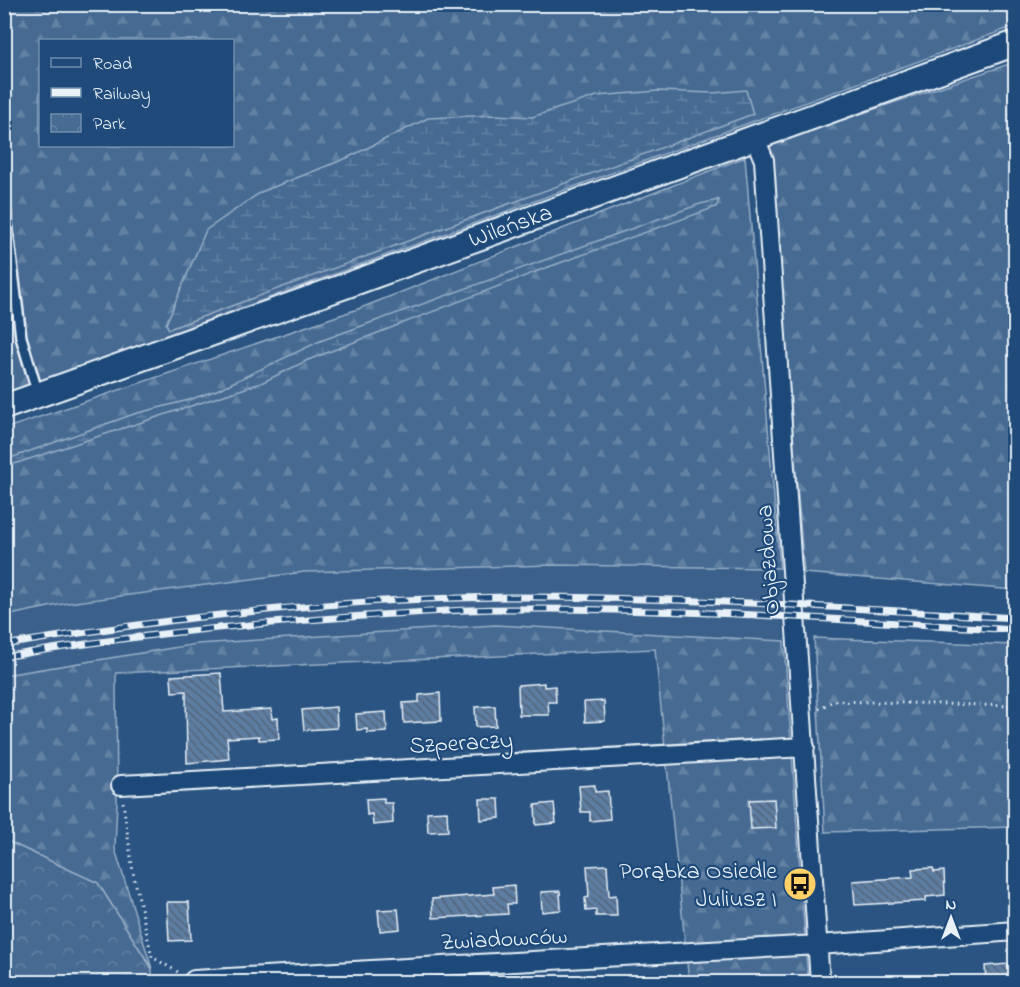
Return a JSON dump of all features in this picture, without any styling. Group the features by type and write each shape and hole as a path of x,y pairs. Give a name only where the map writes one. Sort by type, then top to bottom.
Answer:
{"street":[{"name":"Wileńska","path":"4,407 1016,43"},
{"name":"Objazdowa","path":"754,136 764,160 820,982"},
{"name":"Szperaczy","path":"121,785 805,747"},
{"name":"Zwiadowców","path":"193,981 818,945 1016,931"}],"lane":[{"path":"4,199 21,337 38,394"}],"path":[{"path":"802,719 833,701 1016,706"},
{"path":"121,785 133,872 152,957 193,981"}],"shaded area":[{"path":"552,565 780,568 784,641 495,625 197,644 5,675 5,616 68,603 304,572"}],"green space":[{"path":"5,5 1015,5 1015,26 5,394"},
{"path":"1015,62 1015,590 804,573 770,144"},
{"path":"746,90 753,114 169,329 166,324 206,230 261,192 347,158 428,118 495,115 532,117 597,96 658,91 713,93"},
{"path":"745,157 780,568 552,565 304,572 68,603 5,616 4,429 358,309"},
{"path":"719,200 716,207 543,269 308,360 261,383 5,467 5,460 134,414 189,400 217,390 320,341 700,204"},
{"path":"495,625 784,641 808,982 689,982 655,649 116,673 115,849 152,969 98,883 5,840 5,675 197,644"},
{"path":"814,638 1015,645 1015,827 825,832"},
{"path":"5,840 98,883 152,969 152,982 5,982"}],"building":[{"path":"221,673 224,712 271,709 272,719 278,718 279,739 259,740 259,736 227,738 229,759 187,763 186,691 172,692 171,676"},
{"path":"544,683 544,687 555,686 556,702 548,702 549,715 519,715 518,685"},
{"path":"440,693 441,721 404,723 403,703 419,702 419,695"},
{"path":"604,701 605,721 585,722 584,702"},
{"path":"495,706 496,726 476,727 475,707"},
{"path":"336,707 337,728 304,730 302,710"},
{"path":"386,712 387,732 367,733 367,729 357,730 356,714"},
{"path":"595,785 595,792 608,791 610,819 590,821 590,812 581,812 579,786"},
{"path":"384,798 384,803 392,803 393,823 373,825 372,814 367,815 366,799"},
{"path":"480,799 499,799 500,818 481,820"},
{"path":"774,799 776,828 751,829 749,800"},
{"path":"554,803 556,823 536,825 535,805"},
{"path":"447,811 448,831 428,832 427,812"},
{"path":"607,865 609,896 616,895 617,916 596,916 596,910 586,911 585,898 589,897 587,866"},
{"path":"933,868 934,872 944,871 945,895 926,897 926,901 855,905 853,881 913,877 912,869"},
{"path":"514,885 515,904 507,904 508,914 433,918 432,899 494,894 493,887"},
{"path":"560,891 561,910 542,912 541,892"},
{"path":"167,902 189,902 191,940 169,941"},
{"path":"398,909 400,929 380,931 378,910"},
{"path":"1008,964 1009,982 986,982 985,966"}],"railway":[{"path":"4,645 130,626 257,611 448,598 574,597 701,601 1016,618"},
{"path":"4,657 93,643 228,627 493,609 701,613 1016,630"}],"place":[{"name":"Porąbka Osiedle Juliusz I","path":"800,884"}]}
